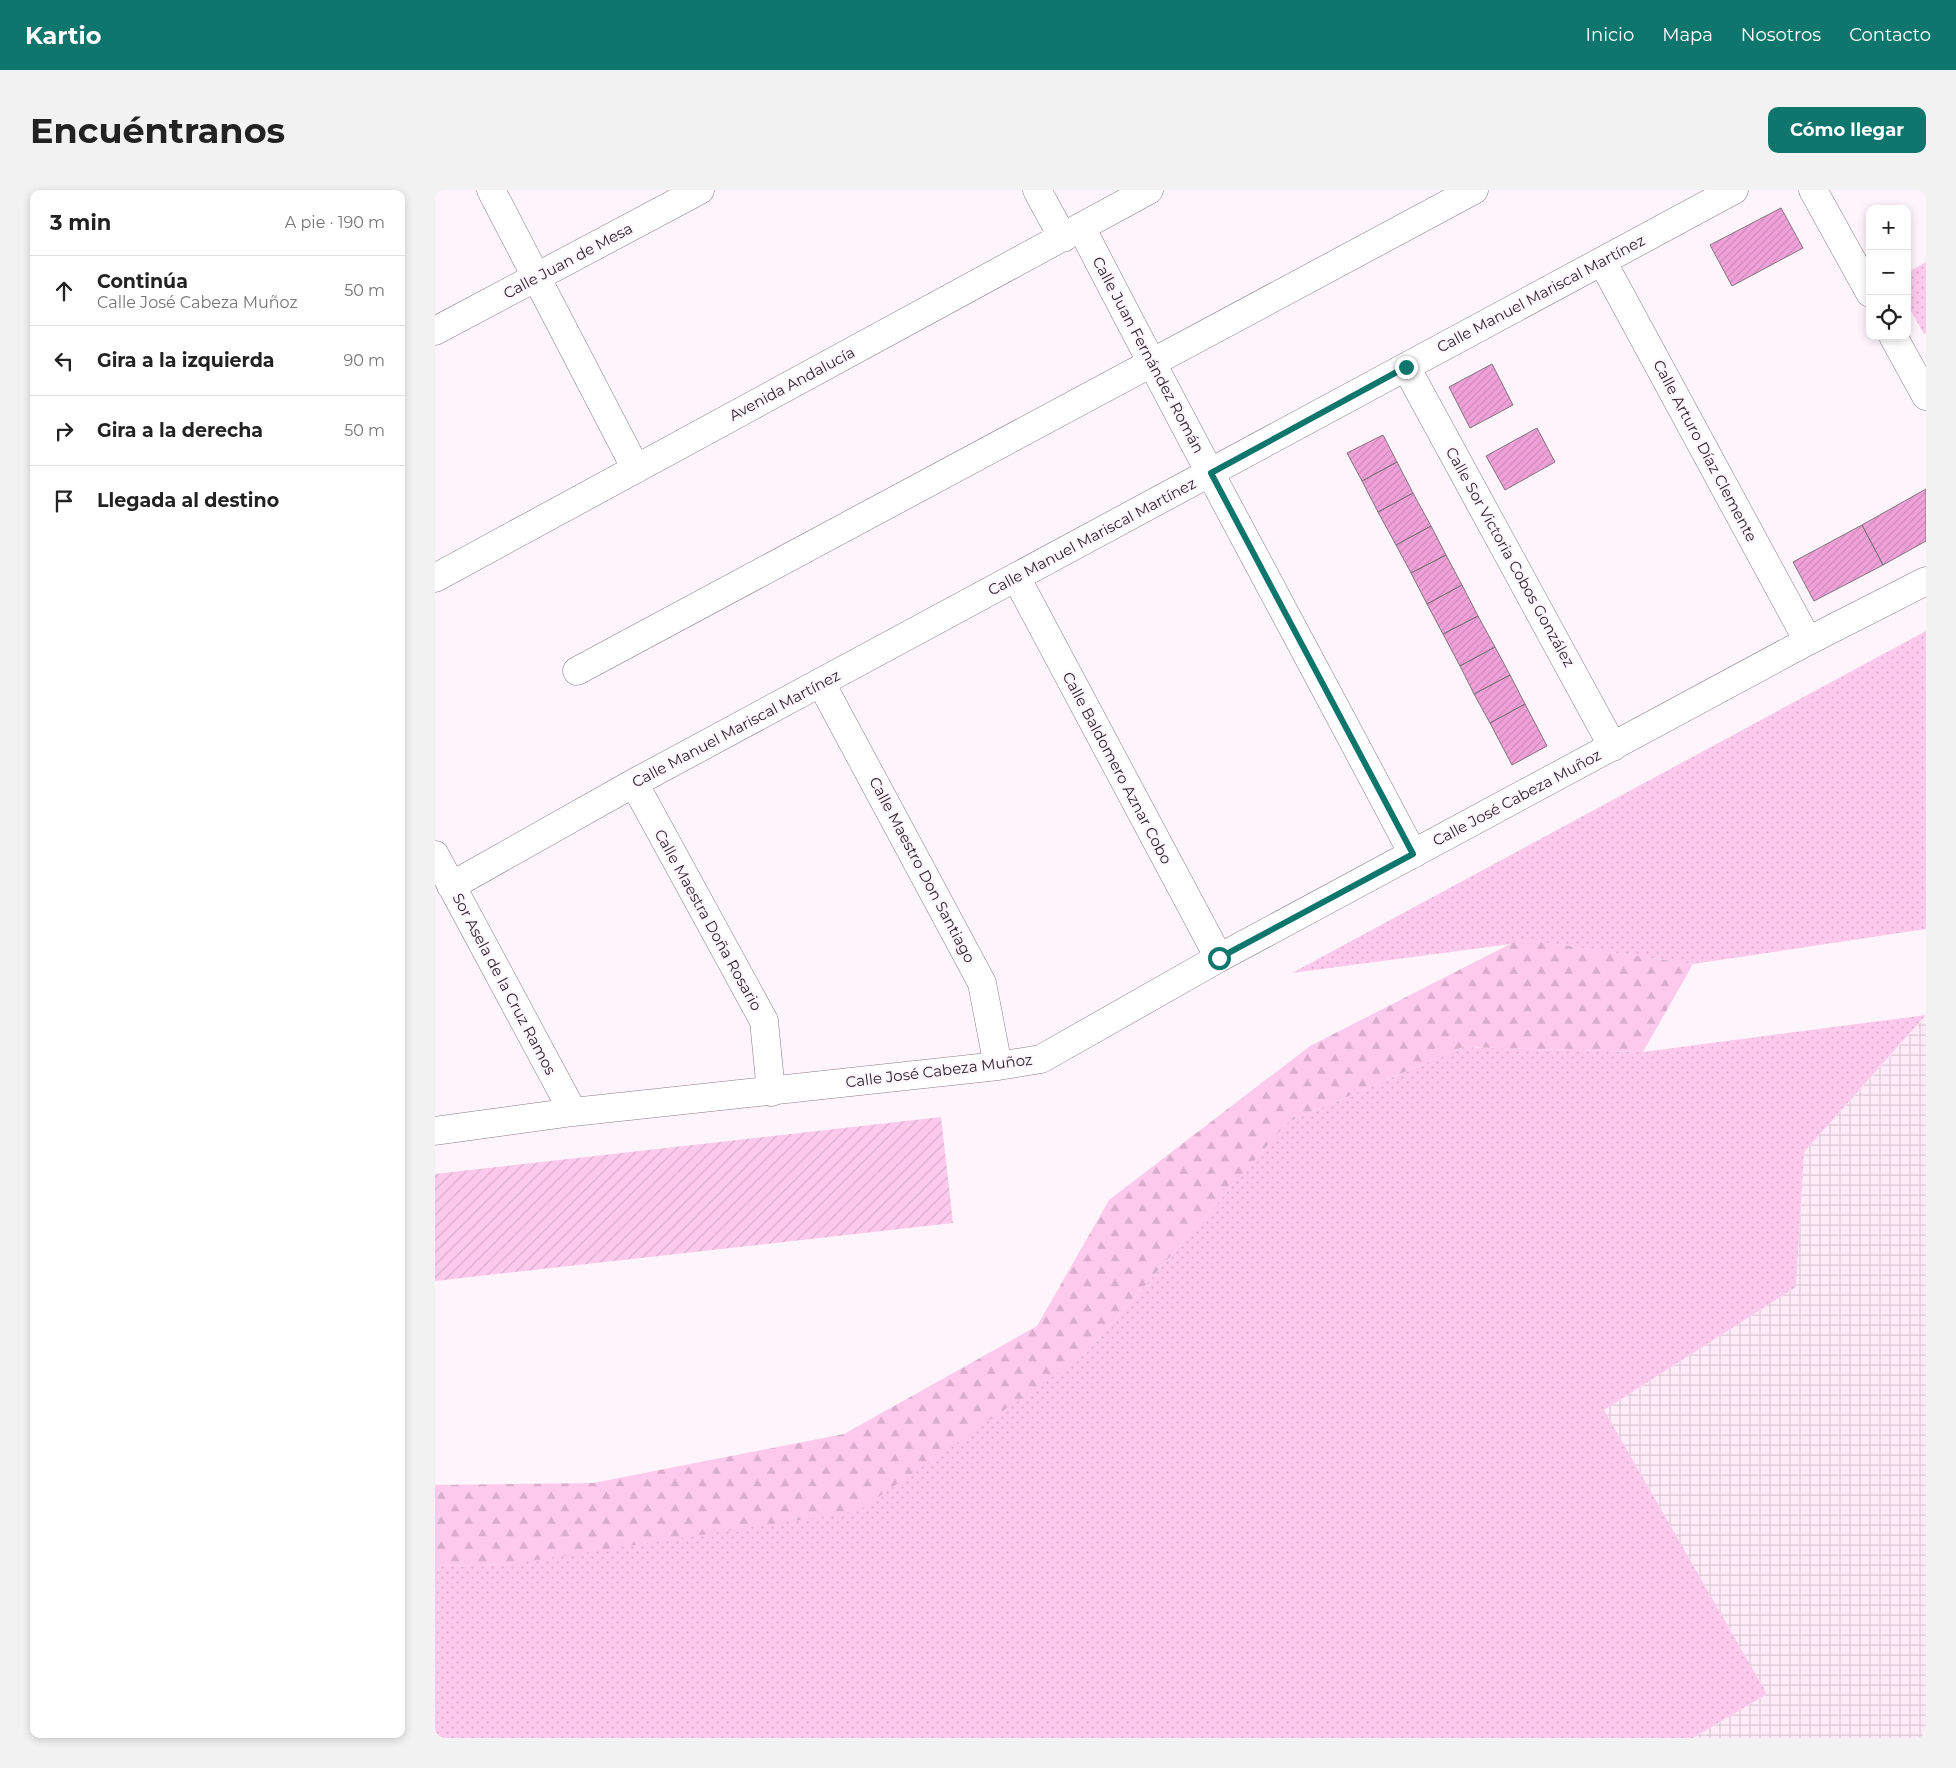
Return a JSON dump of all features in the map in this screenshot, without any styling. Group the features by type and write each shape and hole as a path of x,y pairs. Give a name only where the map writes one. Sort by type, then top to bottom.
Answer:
{"street":[{"path":"491,190 636,469"},
{"name":"Calle Juan de Mesa","path":"435,331 700,190"},
{"name":"Calle Juan Fernández Román","path":"1037,190 1072,232 1151,363 1413,854"},
{"name":"Avenida Andalucía","path":"435,578 1149,190"},
{"path":"577,671 1473,190"},
{"name":"Calle Manuel Mariscal Martínez","path":"451,886 634,783 1734,190"},
{"path":"1813,190 1866,286"},
{"name":"Calle Arturo Díaz Clemente","path":"1602,261 1808,641"},
{"path":"1895,340 1926,396"},
{"name":"Calle Sor Victoria Cobos González","path":"1406,367 1613,747"},
{"name":"Calle Baldomero Aznar Cobo","path":"1016,577 1219,958"},
{"name":"Calle José Cabeza Muñoz","path":"435,1131 573,1112 771,1092 998,1066 1041,1059 1219,958 1808,641 1926,581"},
{"name":"Calle Maestro Don Santiago","path":"821,683 982,983 998,1066"},
{"name":"Calle Maestra Doña Rosario","path":"634,783 764,1021 771,1092"},
{"name":"Sor Asela de la Cruz Ramos","path":"435,856 573,1112"}],"shaded area":[{"path":"1926,1016 1926,1738 1693,1738 1767,1694 1604,1410 1796,1287 1804,1152"}],"green space":[{"path":"1926,262 1926,333 1924,334 1911,311 1911,271"},
{"path":"1926,631 1926,929 1693,964 1533,941 1292,973"},
{"path":"1520,939 1693,964 1643,1052 1463,1047 1288,1122 1084,1355 858,1511 511,1564 435,1566 435,1485 593,1483 844,1434 1037,1326 1109,1200 1310,1046"},
{"path":"1926,1015 1804,1152 1796,1287 1604,1410 1767,1694 1693,1738 435,1738 435,1566 511,1564 1084,1355 1288,1122 1463,1047 1643,1052"},
{"path":"941,1117 953,1223 435,1281 435,1174"}],"building":[{"path":"1781,208 1803,248 1732,286 1710,245"},
{"path":"1492,364 1513,405 1470,428 1449,387"},
{"path":"1537,428 1555,462 1505,490 1486,456"},
{"path":"1383,435 1397,462 1362,481 1347,453"},
{"path":"1397,462 1413,493 1378,512 1362,481"},
{"path":"1926,489 1926,541 1883,565 1862,525"},
{"path":"1413,493 1431,526 1396,545 1378,512"},
{"path":"1862,525 1883,565 1814,601 1793,562"},
{"path":"1431,526 1446,555 1411,573 1396,545"},
{"path":"1446,555 1462,585 1427,604 1411,573"},
{"path":"1462,585 1478,616 1443,634 1427,604"},
{"path":"1478,616 1495,647 1460,666 1443,634"},
{"path":"1495,647 1510,675 1474,694 1460,666"},
{"path":"1510,675 1525,704 1490,723 1474,694"},
{"path":"1525,704 1547,746 1512,765 1490,723"}],"route":[{"path":"1219,958 1413,854 1211,473 1406,367"}]}
